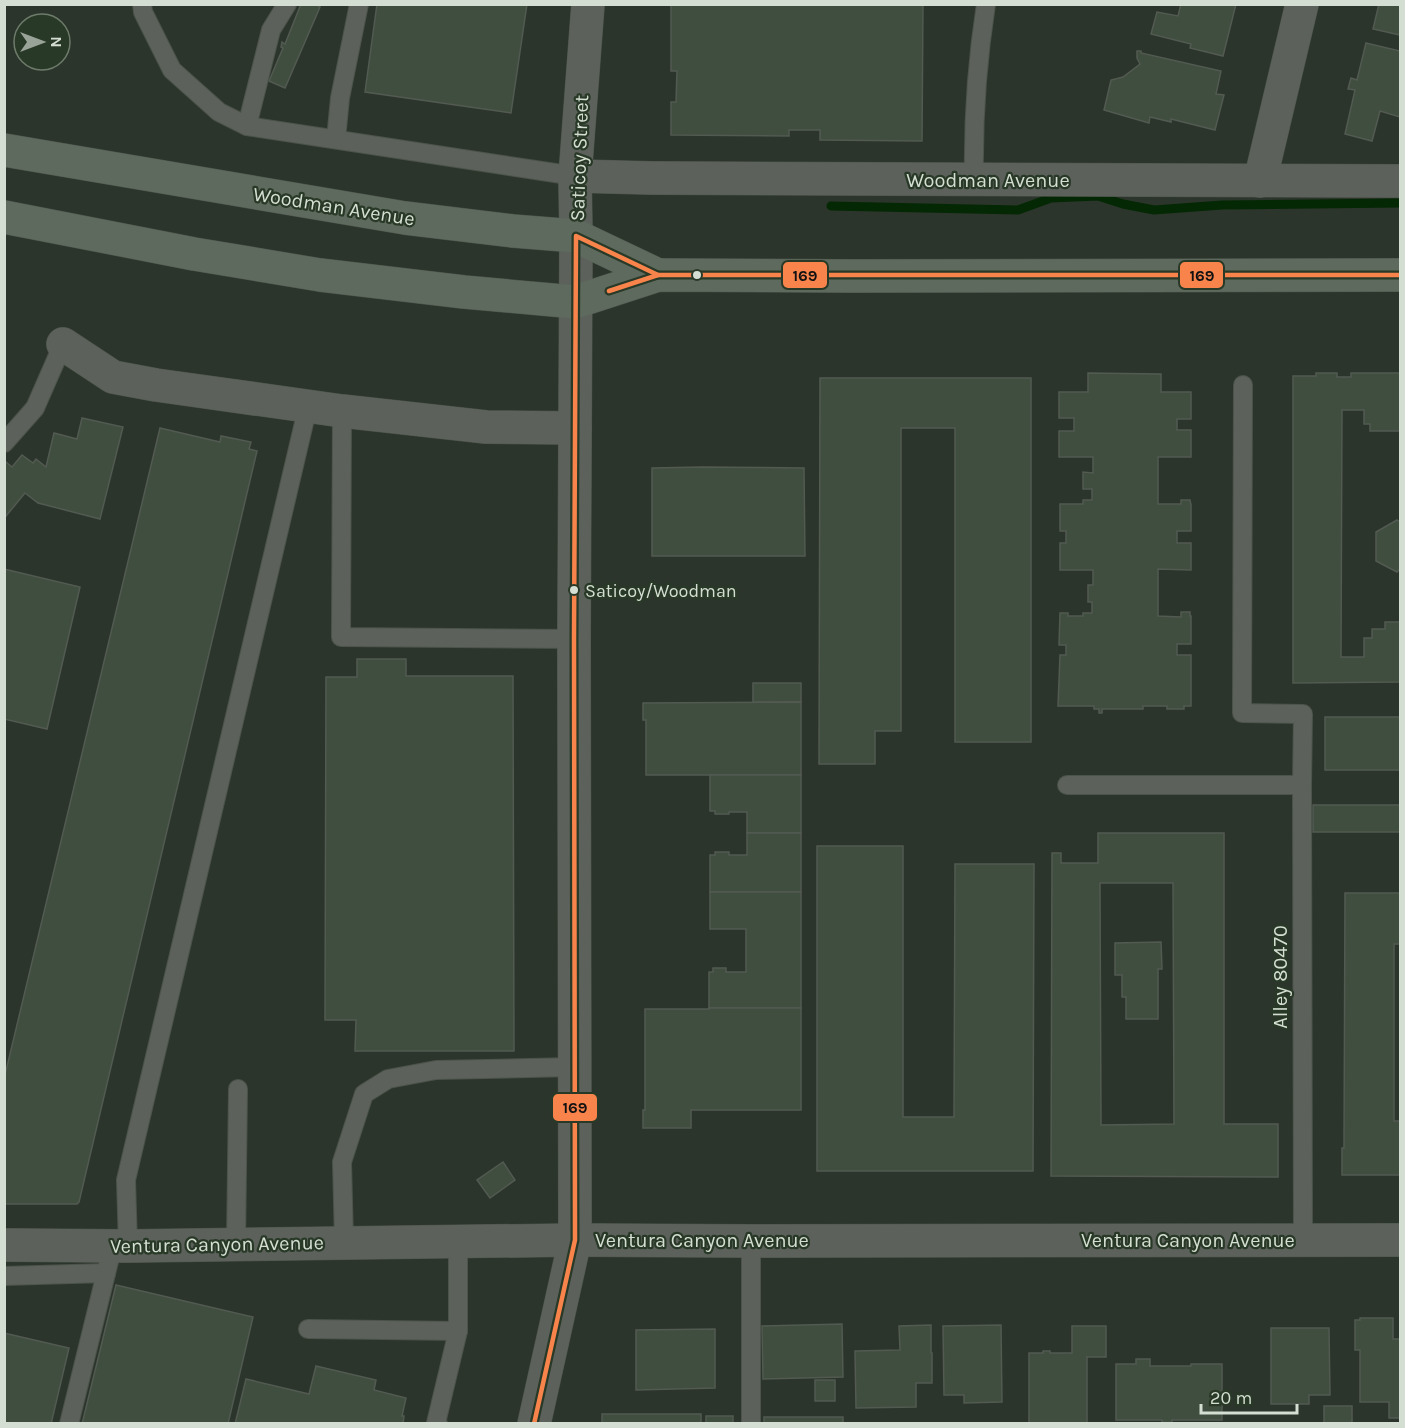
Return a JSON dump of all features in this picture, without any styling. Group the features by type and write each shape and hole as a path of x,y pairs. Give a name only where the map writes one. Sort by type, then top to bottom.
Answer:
{"main road":[{"name":"Woodman Avenue","path":"4,150 395,216 471,227 576,236 658,275"},
{"name":"Woodman Avenue","path":"4,217 183,252 297,271 464,292 575,302 658,275 1401,275"}],"street":[{"name":"Saticoy Street","path":"534,1424 574,1240 575,176 588,4"},
{"path":"1260,181 1302,4"},
{"name":"Woodman Avenue","path":"575,176 1401,181"},
{"path":"63,344 112,376 156,385 342,411 486,427 574,428"},
{"name":"Ventura Canyon Avenue","path":"4,1245 116,1255 236,1244 344,1242 1401,1240"}],"lane":[{"path":"142,4 143,12 172,70 219,112 247,126 575,176"},
{"path":"247,126 271,30 287,4"},
{"path":"336,139 340,98 359,4"},
{"path":"974,179 977,95 986,4"},
{"path":"4,443 35,408 63,344"},
{"name":"Alley 80470","path":"1243,385 1242,713 1303,714 1303,1240"},
{"path":"69,1424 116,1255 126,1180 308,406"},
{"path":"342,411 341,638 573,639"},
{"path":"1067,785 1302,784"},
{"path":"344,1242 342,1162 364,1094 388,1079 436,1070 573,1067"},
{"path":"236,1244 238,1089"},
{"path":"438,1424 436,1423 458,1331 458,1241"},
{"path":"751,1241 751,1424"},
{"path":"4,1276 116,1255"},
{"path":"308,1329 458,1331"}],"building":[{"path":"301,4 315,4 320,7 285,88 269,81 283,48 281,47 282,42 285,44"},
{"path":"377,4 527,4 511,113 365,92"},
{"path":"671,4 923,4 922,141 820,140 820,130 789,130 789,136 671,135 671,102 676,102 677,71 671,71"},
{"path":"1181,4 1236,4 1223,56 1190,48 1191,44 1151,34 1157,12 1178,16"},
{"path":"1379,4 1400,4 1400,35 1373,29"},
{"path":"1366,43 1400,51 1400,117 1380,111 1372,141 1345,134 1355,90 1348,89 1351,78 1357,80"},
{"path":"1137,51 1221,71 1216,94 1224,95 1215,130 1171,119 1171,122 1150,117 1149,123 1104,110 1111,80 1123,77 1140,64"},
{"path":"1088,373 1161,374 1161,392 1191,392 1191,419 1177,419 1177,430 1191,430 1191,457 1158,457 1158,504 1181,504 1181,500 1190,500 1191,505 1191,531 1177,531 1177,543 1191,543 1191,570 1158,569 1158,616 1181,617 1181,612 1190,612 1191,616 1191,644 1177,644 1177,655 1191,655 1191,706 1184,706 1184,709 1143,706 1143,709 1102,709 1102,713 1099,713 1099,709 1094,709 1094,706 1058,706 1060,655 1066,655 1066,645 1059,645 1060,613 1068,613 1068,616 1083,616 1083,613 1092,613 1092,602 1088,602 1088,585 1093,585 1093,570 1060,570 1060,543 1066,543 1066,531 1060,531 1060,504 1083,504 1083,500 1092,500 1092,489 1083,489 1083,472 1093,473 1093,457 1059,457 1059,431 1074,431 1074,418 1059,418 1059,392 1088,392"},
{"path":"1316,373 1337,373 1337,377 1351,377 1351,373 1400,373 1400,431 1370,431 1370,424 1364,424 1364,410 1342,410 1341,657 1364,657 1364,638 1372,638 1372,629 1385,629 1385,622 1400,622 1400,682 1293,683 1293,376 1316,376"},
{"path":"820,378 1031,378 1031,742 955,742 955,428 901,428 901,731 875,731 875,764 819,764"},
{"path":"82,418 123,427 100,519 38,503 25,493 6,516 4,515 4,464 6,462 12,467 22,455 33,463 36,459 46,467 54,433 77,439"},
{"path":"160,428 220,442 221,436 251,442 249,449 257,451 79,1202 77,1204 4,1204 4,1079"},
{"path":"652,468 804,468 805,556 652,556"},
{"path":"1397,520 1400,522 1400,569 1397,572 1376,561 1376,532"},
{"path":"4,569 80,587 47,729 4,719"},
{"path":"357,659 406,659 406,676 513,676 514,1051 355,1051 356,1020 325,1020 326,677 357,677"},
{"path":"753,683 801,683 801,702 753,702"},
{"path":"801,702 801,775 646,775 646,720 643,720 643,703"},
{"path":"1325,717 1400,717 1400,770 1325,770"},
{"path":"710,775 801,775 801,833 747,833 747,812 715,814 715,811 710,811"},
{"path":"1313,805 1400,805 1400,832 1313,832"},
{"path":"747,833 801,833 801,892 710,892 710,855 715,855 715,852 729,852 729,855 747,855"},
{"path":"1098,833 1224,833 1224,1124 1278,1124 1278,1177 1051,1176 1052,853 1061,853 1061,863 1098,863","holes":["1100,883 1173,883 1174,1124 1101,1125"]},
{"path":"817,846 903,846 903,1117 954,1117 955,864 1034,864 1033,1171 817,1171"},
{"path":"710,892 801,892 801,1008 709,1008 709,972 713,972 713,968 726,968 726,972 746,972 746,929 710,929"},
{"path":"1345,893 1400,893 1400,944 1394,944 1394,1121 1400,1121 1400,1175 1342,1175"},
{"path":"1161,942 1162,969 1158,969 1158,1019 1126,1019 1126,997 1122,997 1122,975 1115,975 1115,943"},
{"path":"801,1008 801,1110 691,1110 691,1128 643,1128 645,1009"},
{"path":"503,1162 515,1180 490,1198 477,1180"},
{"path":"116,1285 253,1317 228,1424 82,1424"},
{"path":"1360,1318 1393,1318 1393,1339 1400,1339 1400,1418 1389,1418 1389,1402 1360,1402 1360,1350 1355,1350 1355,1320 1360,1320"},
{"path":"842,1324 843,1377 763,1379 762,1326"},
{"path":"931,1325 932,1383 916,1383 916,1407 856,1408 855,1351 900,1350 899,1326"},
{"path":"1001,1325 1002,1402 964,1403 964,1395 944,1395 943,1326"},
{"path":"1072,1326 1106,1326 1106,1357 1087,1357 1087,1424 1029,1424 1029,1353 1050,1351 1050,1353 1072,1353"},
{"path":"1271,1328 1329,1328 1330,1395 1309,1395 1309,1404 1271,1404"},
{"path":"715,1329 715,1388 636,1390 636,1330"},
{"path":"4,1333 69,1348 51,1424 4,1424"},
{"path":"1136,1359 1150,1359 1150,1366 1222,1364 1222,1420 1172,1420 1172,1424 1162,1424 1162,1420 1116,1420 1116,1364 1136,1364"},
{"path":"316,1366 376,1380 374,1390 406,1398 402,1416 404,1416 403,1424 235,1424 246,1379 309,1394"},
{"path":"815,1380 835,1380 835,1401 815,1401"},
{"path":"1324,1406 1352,1406 1352,1424 1324,1424"},
{"path":"602,1414 701,1414 701,1424 602,1424"},
{"path":"706,1416 733,1416 733,1424 706,1424"},
{"path":"764,1417 843,1417 843,1424 764,1424"}],"waterway":[{"path":"831,206 1018,210 1051,198 1098,196 1154,210 1222,205 1400,203"}],"transit line":[{"name":"169","path":"534,1424 575,1240 576,236 658,275"},
{"name":"169","path":"609,291 658,275 1400,275"}],"place":[{"name":"Saticoy/Woodman","path":"574,590"}]}
